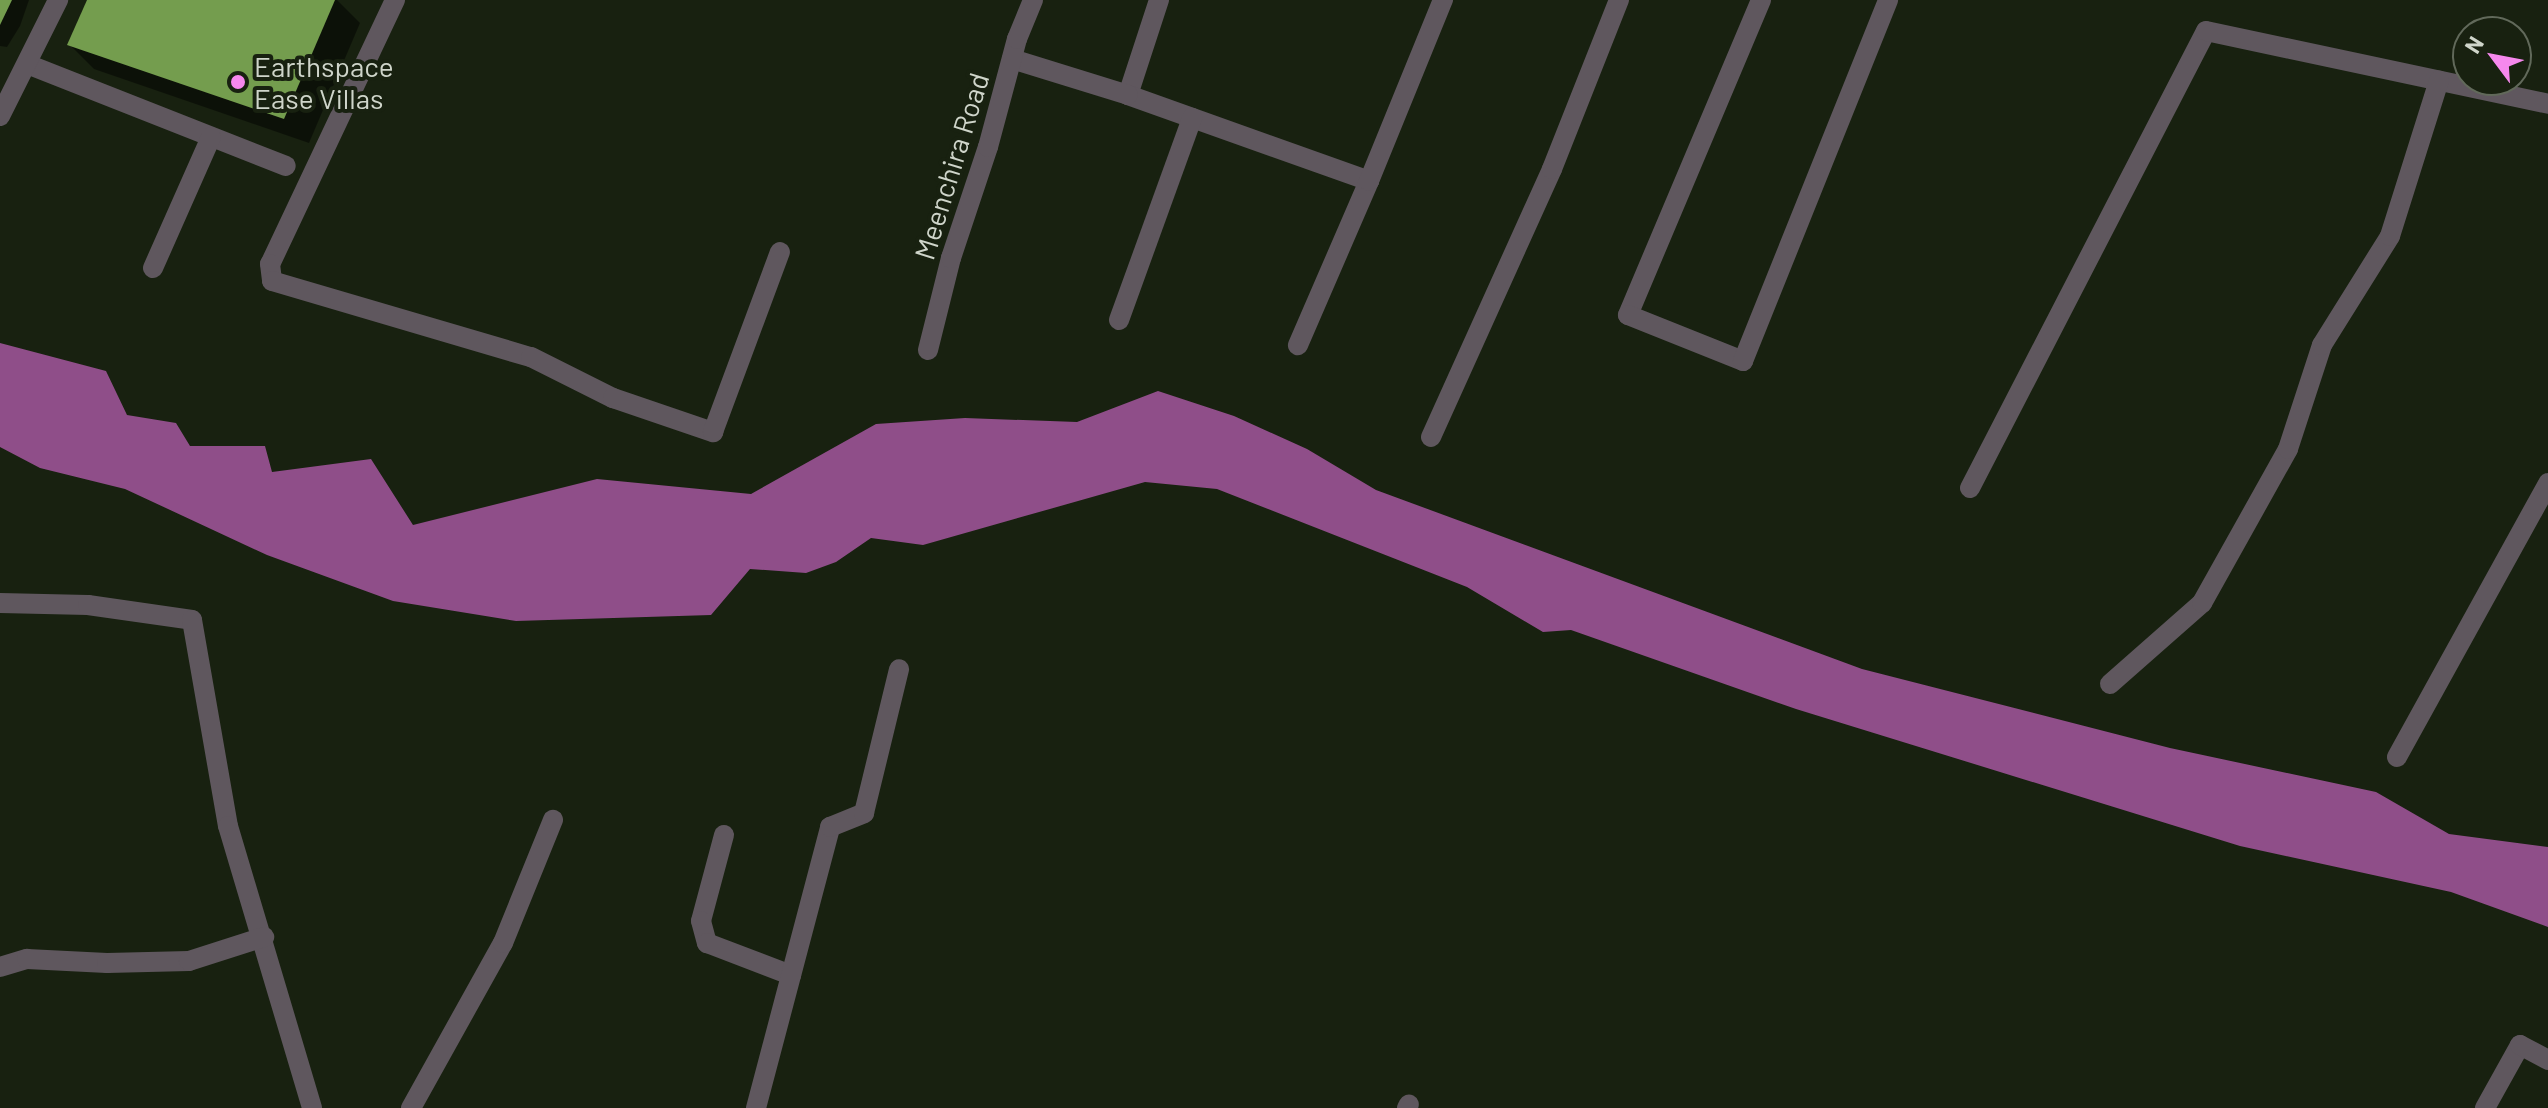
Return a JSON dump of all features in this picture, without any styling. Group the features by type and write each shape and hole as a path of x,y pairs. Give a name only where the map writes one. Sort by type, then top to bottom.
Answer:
{"street":[{"path":"0,116 58,0"},
{"path":"395,0 270,264 272,281 531,357 613,398 713,432 780,252"},
{"name":"Meenchira Road","path":"928,350 951,258 1033,0"},
{"path":"1128,95 1159,0"},
{"path":"1298,345 1443,0"},
{"path":"1431,437 1552,169 1619,0"},
{"path":"1761,0 1628,315 1743,361 1888,0"},
{"path":"1970,488 2206,31 2548,104"},
{"path":"1012,59 1128,95 1369,181"},
{"path":"27,64 286,166"},
{"path":"2110,684 2202,603 2288,449 2322,345 2390,236 2439,81"},
{"path":"1119,320 1192,118"},
{"path":"153,268 211,137"},
{"path":"2397,757 2548,483"},
{"path":"0,603 88,605 192,620 228,826 264,937 312,1108"},
{"path":"756,1108 830,827 864,813 899,669"},
{"path":"411,1108 503,943 553,820"},
{"path":"724,835 701,921 707,943 791,975"},
{"path":"0,967 27,959 107,963 189,961 264,937"},
{"path":"2485,1108 2520,1045 2548,1060"}],"shaded area":[{"path":"0,343 106,371 127,415 176,423 190,446 265,446 272,472 371,459 413,525 597,479 751,494 876,424 965,418 1077,422 1158,391 1234,416 1307,449 1376,490 1862,669 2170,748 2376,792 2449,834 2548,847 2548,927 2451,892 2240,846 1796,709 1571,630 1543,632 1467,587 1217,489 1145,482 923,545 871,538 836,562 806,573 750,569 711,615 516,621 393,601 267,555 125,489 40,468 0,447"}],"building":[{"path":"0,0 12,0 0,25"},
{"name":"Earthspace Ease Villas","path":"87,0 335,0 284,119 67,45"}],"place":[{"name":"Earthspace Ease Villas","path":"238,82"}]}
